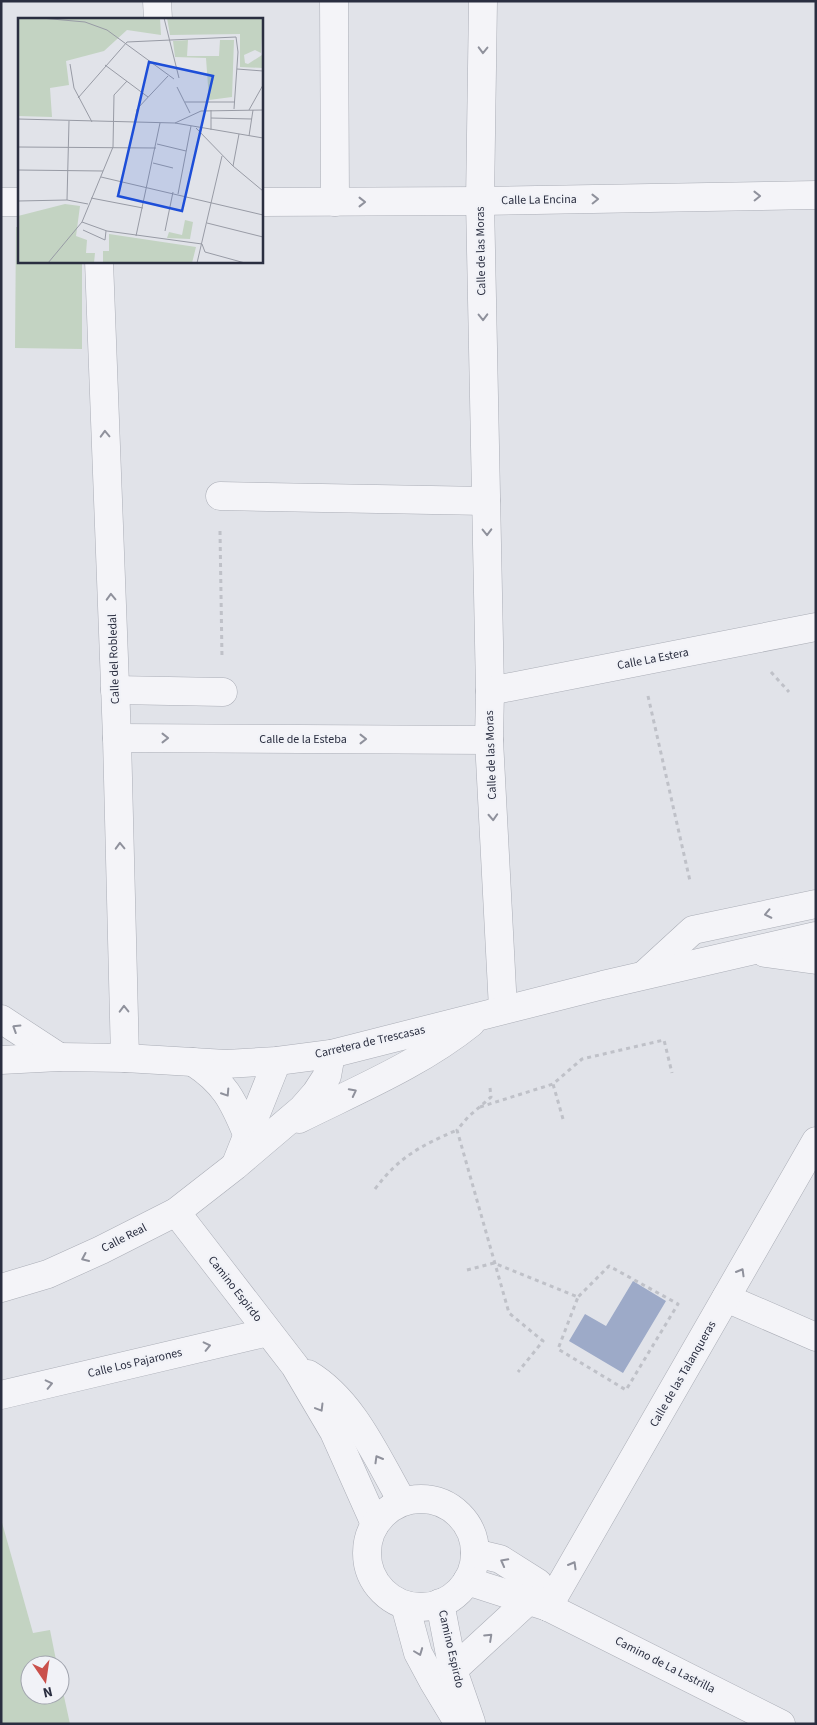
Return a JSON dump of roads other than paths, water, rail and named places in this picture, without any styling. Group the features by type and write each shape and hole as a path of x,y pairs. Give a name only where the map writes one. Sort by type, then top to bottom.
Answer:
{"street":[{"path":"157,1 158,18"},
{"path":"334,1 334,202"},
{"name":"Calle de las Moras","path":"483,1 480,201 490,691 492,1012"},
{"name":"Calle La Encina","path":"262,202 480,201 816,195"},
{"path":"1,202 18,202"},
{"name":"Calle del Robledal","path":"99,262 117,738 125,1058"},
{"path":"220,496 486,501"},
{"name":"Calle La Estera","path":"490,691 816,627"},
{"path":"115,690 223,692"},
{"name":"Calle de la Esteba","path":"117,738 489,740"},
{"name":"Carretera de Trescasas","path":"643,976 693,930 816,904"},
{"name":"Carretera de Trescasas","path":"1,1060 59,1057 125,1058 226,1064 277,1061 331,1054 492,1012 748,951 815,951"},
{"name":"Calle Real","path":"278,1130 414,1061 492,1012"},
{"path":"1,1019 59,1057"},
{"name":"Calle Real","path":"1,1288 48,1274 101,1250 176,1212 235,1166 302,1109 327,1076 331,1054"},
{"path":"235,1166 277,1061"},
{"path":"193,1062 207,1071 223,1087 247,1134"},
{"name":"Calle de las Talanqueras","path":"453,1670 538,1604 726,1298 816,1141"},
{"name":"Camino Espirdo","path":"176,1212 295,1366 334,1432 375,1524"},
{"path":"726,1298 816,1336"},
{"name":"Calle Los Pajarones","path":"1,1395 268,1332"},
{"name":"Camino Espirdo","path":"295,1366 327,1387 358,1424 402,1501"},
{"name":"Camino Espirdo","path":"425,1499 448,1505 465,1520 470,1530 475,1553 474,1563 467,1581 451,1598 429,1607 404,1605 392,1599 380,1590 370,1572 366,1551 368,1536 387,1510 402,1501 425,1499"},
{"path":"475,1553 500,1559 538,1583 538,1604"},
{"name":"Camino de La Lastrilla","path":"467,1581 538,1604 781,1724"},
{"name":"Camino Espirdo","path":"440,1603 453,1670 472,1724"},
{"name":"Camino Espirdo","path":"404,1605 418,1653 432,1681 459,1724"}],"water":[{"path":"633,1281 666,1301 623,1373 569,1341 585,1314 606,1326"}]}
